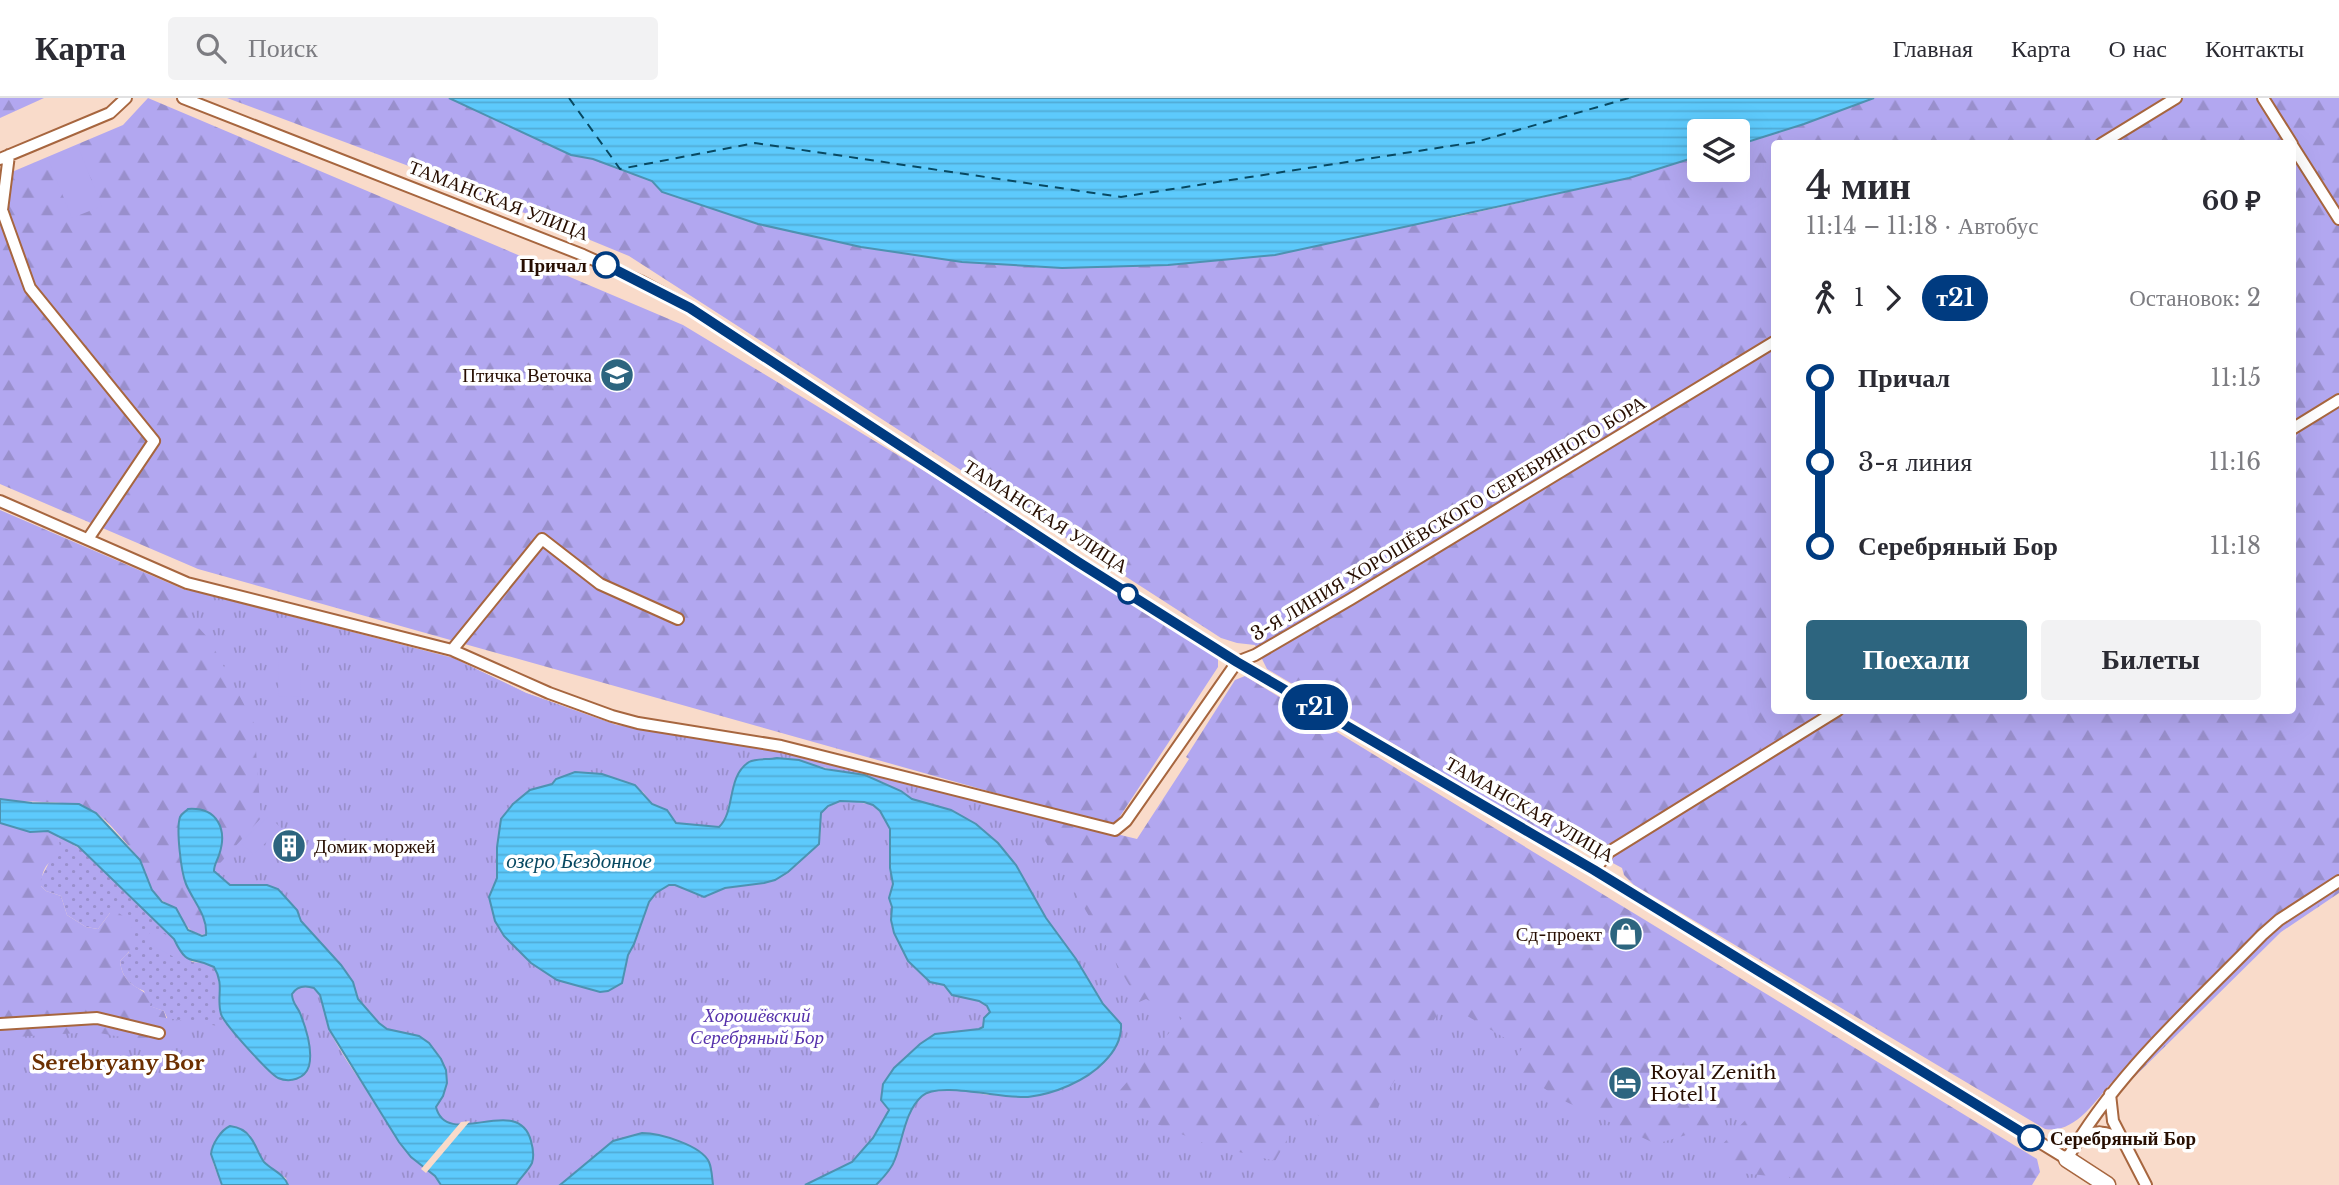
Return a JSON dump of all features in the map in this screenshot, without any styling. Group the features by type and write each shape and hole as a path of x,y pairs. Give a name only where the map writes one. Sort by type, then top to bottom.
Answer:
{"street":[{"path":"88,540 154,441 30,288 2,210 5,157 110,113 126,98"},
{"name":"ТАМАНСКАЯ УЛИЦА","path":"183,98 583,255 690,308 1110,583 1237,662 1594,870 2107,1185"},
{"path":"2108,140 2176,98"},
{"path":"2263,98 2289,140"},
{"path":"2296,150 2339,219"},
{"name":"3-Я ЛИНИЯ ХОРОШЁВСКОГО СЕРЕБРЯНОГО БОРА","path":"0,501 187,583 453,650 549,693 638,723 781,746 1115,830 1126,821 1237,662 1291,634 1771,344"},
{"path":"2296,427 2339,400"},
{"path":"453,650 542,539 600,584 678,619"},
{"path":"1594,870 1609,852 1832,714"},
{"path":"2067,1159 2086,1125 2110,1094 2262,935 2279,920 2339,881"},
{"path":"0,1024 97,1018 159,1033"},
{"path":"2110,1094 2113,1121 2146,1185"},
{"path":"2076,1143 2084,1136 2104,1132 2123,1143"}],"green space":[{"path":"0,98 44,98 0,118"},
{"path":"148,98 683,325 1218,649 1218,667 1117,821 1109,825 198,569 0,484 0,177 123,125"},
{"path":"227,98 449,98 571,155 593,159 652,181 662,192 758,224 861,247 962,262 1062,268 1168,265 1451,218 1629,178 1687,160 1687,182 1750,182 1750,141 1874,98 2339,98 2339,893 2281,932 2123,1088 2112,1082 2091,1107 2066,1126 2045,1129 1634,885 1624,875 1622,868 1587,849 1561,843 1267,669 1255,645 1221,638 629,256 422,171"},
{"path":"78,147 102,206 72,218 48,159"},
{"path":"0,510 183,589 453,658 526,693 616,725 730,743 727,758 337,686 504,936 941,1027 805,1185 713,1185 709,1163 563,1182 560,1185 516,1185 533,1160 213,871 221,848 206,811 192,809 180,818 180,833 185,879 204,920 206,935 191,930 176,908 156,895 139,859 112,827 95,812 74,804 0,799"},
{"name":"Хорошёвский Серебряный Бор","path":"189,590 453,658 526,693 616,725 805,754 1054,819 1047,823 1044,839 1139,1002 1146,999 1182,1018 1115,1096 1138,1110 1142,1118 1203,1143 1275,1161 1306,1106 1354,1143 1445,1003 1522,1048 1512,1066 1558,1098 1656,1144 1716,1126 1733,1100 1745,1106 1752,1113 1717,1150 1730,1172 1781,1177 1787,1175 1799,1185 876,1185 893,1163 914,1105 926,1093 951,1089 1010,1097 1061,1088 1093,1073 1105,1062 1115,1047 1121,1024 1103,1004 1076,959 1046,918 1016,865 998,843 976,824 951,810 912,799 883,782 786,758 760,759 728,806 727,820 719,827 676,823 667,810 652,804 643,792 622,780 602,774 530,790 513,804 501,820 497,847 499,870 492,888 495,921 504,936 531,963 608,991 622,983 627,955 634,944 649,902 656,893 669,885 684,887 694,893 764,883 788,872 797,861 815,848 820,839 821,813 824,809 840,801 873,805 885,817 890,829 890,868 893,884 889,898 894,933 908,961 930,982 944,985 952,995 979,1001 987,1006 990,1012 983,1027 935,1034 894,1068 889,1110 873,1138 852,1162 805,1185 713,1185 709,1163 697,1151 661,1135 642,1133 613,1141 560,1185 516,1185 533,1158 531,1142 524,1128 512,1122 454,1124 443,1119 436,1107 447,1083 446,1070 429,1043 419,1036 387,1029 379,1023 358,999 353,982 341,965 301,921 297,910 278,889 267,885 230,885 213,871 261,818 254,723 209,639 186,614 193,598"},
{"path":"279,660 301,660 300,697 278,696"},
{"path":"1245,676 2037,1159 2040,1172 2032,1185 876,1185 1103,1004 1016,865 1001,847 1022,811 1137,839 1189,759 1186,757 1235,680"},
{"path":"269,816 281,828 253,855 241,842"},
{"path":"0,823 30,832 48,831 59,836 59,854 45,869 41,886 46,891 61,896 67,915 86,927 98,929 110,913 115,911 125,917 131,926 133,942 129,952 120,961 124,975 152,999 150,1006 164,1011 222,1185 0,1185"},
{"path":"59,836 87,853 174,939 192,962 214,967 220,983 222,1012 230,1028 168,1020 164,1011 149,1006 144,991 131,983 123,972 120,961 129,952 110,913 98,929 86,927 67,915 61,896 46,891 41,886 41,878 58,845"},
{"path":"152,928 187,945 180,960 145,942"},
{"path":"308,986 318,993 330,1032 399,1142 441,1185 288,1185 286,1178 271,1169 260,1156 250,1136 237,1127 226,1128 213,1150 213,1162 222,1185 0,1185 0,1038 94,1032 148,1042 147,1015 218,1026 228,1025 276,1076 291,1081 310,1055 292,994 297,988"}],"water":[{"path":"449,98 1874,98 1750,141 1750,119 1687,119 1687,160 1629,178 1275,255 1168,265 1062,268 962,262 861,247 758,224 662,192 652,181 593,159 571,155"},
{"name":"озеро Бездонное","path":"777,758 799,760 825,769 865,775 901,791 912,799 951,810 976,824 998,843 1016,865 1046,918 1076,959 1103,1004 1121,1024 1119,1040 1108,1058 1079,1081 1059,1090 1028,1097 956,1090 930,1092 916,1102 905,1126 894,1163 876,1185 805,1185 852,1162 873,1138 889,1110 881,1100 883,1084 894,1068 935,1034 983,1027 984,1018 990,1012 987,1006 979,1001 952,995 944,985 930,982 908,961 894,933 891,920 892,907 889,898 893,884 890,868 890,829 880,811 864,802 840,801 828,806 821,813 819,844 775,880 725,888 704,897 675,885 669,885 656,893 649,902 628,955 622,983 608,991 600,992 557,980 531,963 504,936 495,921 489,897 497,878 501,819 513,804 530,790 552,784 556,779 575,772 602,774 635,785 652,804 667,810 676,823 719,827 728,812 734,785 742,768 752,761"},
{"path":"0,799 79,804 96,813 140,860 152,890 162,902 176,908 188,930 202,936 206,935 205,921 186,884 182,870 179,823 181,816 188,809 198,809 213,816 221,828 222,837 214,871 230,885 267,885 278,889 297,910 301,921 341,965 353,982 358,999 379,1023 387,1029 419,1036 429,1043 441,1059 446,1070 447,1083 436,1107 443,1119 454,1124 512,1121 524,1127 533,1149 533,1161 528,1169 516,1185 441,1185 399,1142 329,1029 320,995 314,988 302,987 292,994 308,1039 309,1066 304,1074 296,1079 278,1078 247,1048 221,1014 220,985 214,967 187,958 174,939 78,846 48,831 30,832 0,823"},
{"path":"230,1126 248,1135 264,1162 281,1175 288,1185 222,1185 211,1154 218,1138"},
{"path":"642,1133 669,1138 698,1150 709,1162 713,1185 560,1185 613,1141"}],"pier":[{"path":"470,1121 426,1173 421,1169 461,1122"}],"ferry route":[{"path":"569,98 620,169 755,143 1121,197 1476,142 1629,98"}],"bus line":[{"name":"т21","path":"606,265 690,308 1078,562 1237,662 1594,870 2031,1138"}],"place":[{"name":"Причал","path":"606,265"},
{"name":"Птичка Веточка","path":"617,375"},
{"name":"Домик моржей","path":"289,846"},
{"name":"Сд-проект","path":"1626,934"},
{"name":"Royal Zenith Hotel I","path":"1625,1083"},
{"name":"Серебряный Бор","path":"2031,1138"}],"district":[{"name":"Serebryany Bor","path":"118,1063"}]}
